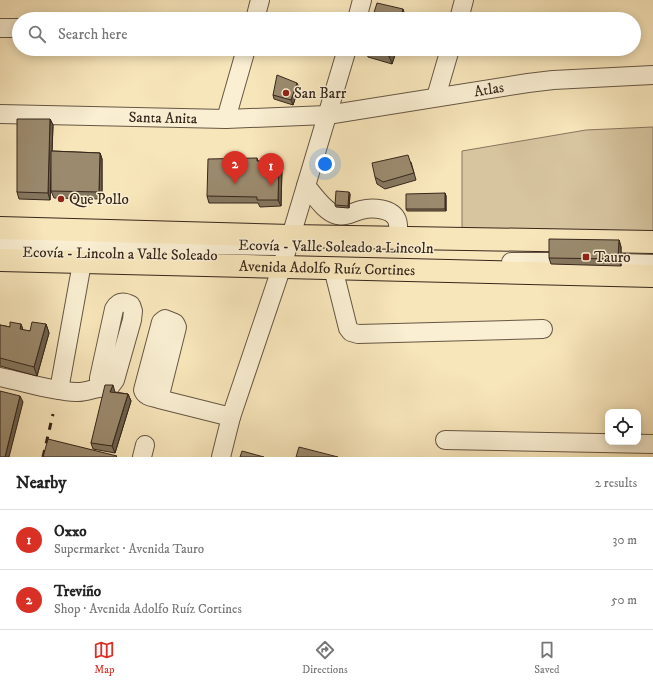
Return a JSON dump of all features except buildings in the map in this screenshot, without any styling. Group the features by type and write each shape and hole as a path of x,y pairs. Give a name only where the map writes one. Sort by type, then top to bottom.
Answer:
{"main road":[{"name":"Avenida Adolfo Ruíz Cortines","path":"0,260 82,263 287,251 342,226 398,238 653,242"},
{"name":"Avenida Adolfo Ruíz Cortines","path":"0,228 287,251 333,268 653,276"}],"street":[{"path":"257,12 260,0"},
{"path":"359,12 362,0"},
{"path":"460,12 464,0"},
{"path":"0,28 12,28"},
{"path":"226,119 244,56"},
{"path":"221,457 231,417 287,251 345,56"},
{"path":"436,97 448,56"},
{"name":"Atlas","path":"327,115 553,80 653,75"},
{"name":"Santa Anita","path":"0,114 226,119 327,115"},
{"path":"306,186 342,226 369,208 386,211 392,214 398,222 398,238"},
{"name":"Ecovía - Valle Soleado a Lincoln","path":"0,243 287,251 551,256"},
{"name":"Ecovía - Lincoln a Valle Soleado","path":"0,251 287,251"},
{"path":"653,253 621,258 653,264"},
{"path":"59,390 82,263"},
{"path":"333,268 348,328 351,332 358,334 543,329"},
{"path":"0,377 59,390 84,392 102,386"},
{"path":"159,399 231,417"},
{"path":"444,440 653,444"}],"shaded area":[{"path":"653,127 653,234 462,231 462,151 586,130"}],"railway":[{"path":"43,457 53,414"}],"place":[{"name":"San Barr","path":"286,93"},
{"name":"Treviño","path":"235,184"},
{"name":"Oxxo","path":"271,186"},
{"name":"Que Pollo","path":"61,199"},
{"name":"Tauro","path":"586,257"}]}
